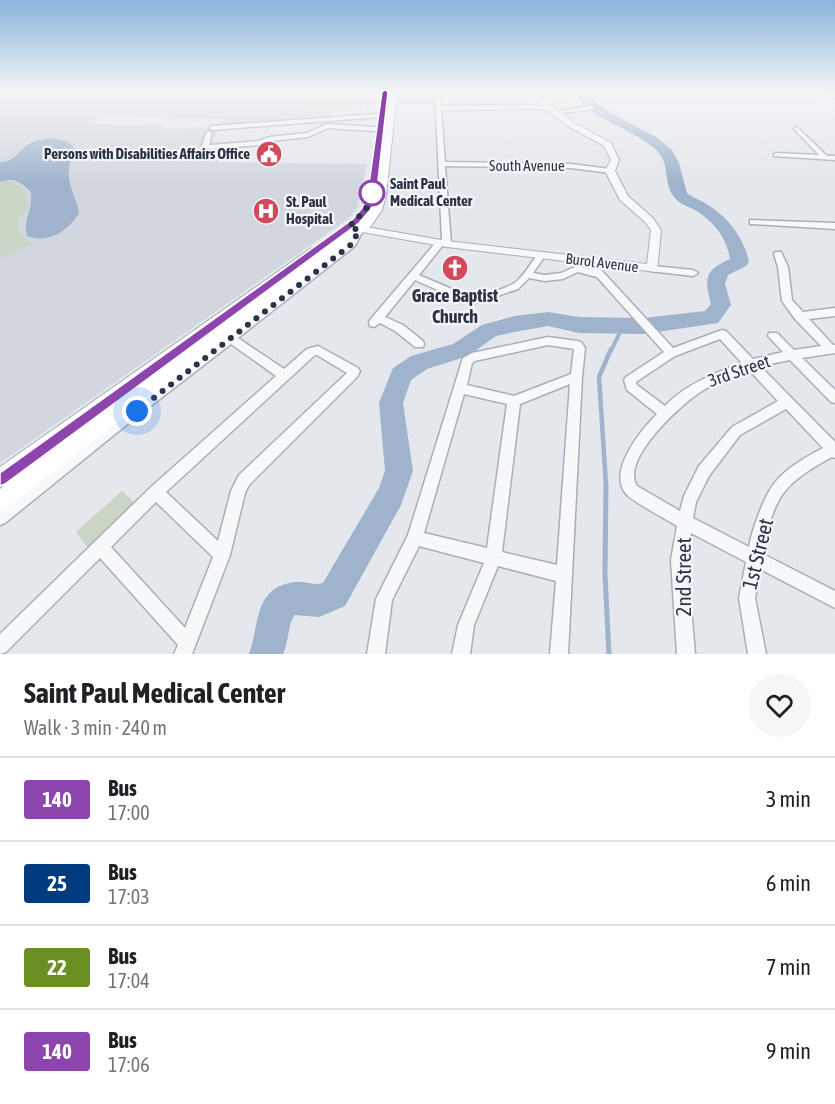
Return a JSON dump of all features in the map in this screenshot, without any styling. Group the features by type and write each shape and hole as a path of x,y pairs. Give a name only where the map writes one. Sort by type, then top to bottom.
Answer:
{"main road":[{"path":"0,478 373,215 378,205 384,123"},
{"path":"0,501 227,335 354,229"}],"street":[{"path":"319,123 211,130 206,146 259,143 270,139 308,135 326,123"},
{"path":"331,123 383,130"},
{"path":"419,344 399,328 377,320 443,244 440,123"},
{"name":"Burol Avenue","path":"354,229 443,244 653,269 656,230 649,220 624,198 610,171 615,160 608,145 568,123"},
{"path":"797,129 826,158"},
{"path":"776,155 835,158"},
{"name":"South Avenue","path":"442,164 571,165 610,171"},
{"path":"753,222 835,226"},
{"path":"778,254 783,267 787,301 833,349"},
{"path":"414,276 469,300 476,300 515,287 528,275 541,256"},
{"path":"588,261 671,353"},
{"path":"528,275 545,278 563,276 577,269 600,275"},
{"path":"653,269 693,273"},
{"path":"799,316 835,312"},
{"path":"664,412 631,387 629,383 638,374 671,353 718,334 726,336 834,450"},
{"path":"0,518 227,335 285,376"},
{"path":"773,336 834,395"},
{"path":"376,654 384,599 415,538 467,361 472,357 548,341 579,347 559,654"},
{"name":"3rd Street","path":"685,522 632,491 627,484 625,471 640,445 664,412 698,386 726,372 791,355 833,349"},
{"path":"0,646 100,547 156,492 315,350 354,372 244,480 238,490 222,555 185,649 100,547"},
{"path":"460,388 514,401 576,376"},
{"path":"461,654 466,625 494,556 514,401"},
{"name":"2nd Street","path":"686,654 679,560 689,501 704,471 736,431 788,402"},
{"name":"1st Street","path":"757,654 747,598 759,531 778,489 804,466 834,450"},
{"path":"156,492 222,555"},
{"path":"685,522 835,600"},
{"path":"415,538 564,575"}],"shaded area":[{"path":"0,123 164,125 160,130 219,126 213,143 226,142 218,162 367,164 357,208 349,218 0,463"},
{"path":"221,123 263,123 219,126"}],"green space":[{"path":"8,181 17,185 25,195 27,209 18,218 18,232 32,244 0,259 0,183"},
{"path":"122,491 138,506 89,549 76,532"}],"water":[{"path":"49,138 62,140 73,146 69,181 79,213 64,230 57,234 35,238 27,236 26,229 31,192 17,181 0,182 0,162 13,158 31,143"}],"waterway":[{"path":"266,654 272,640 274,614 285,601 296,598 319,601 334,595 391,495 399,471 391,403 401,375 419,362 460,350 489,330 514,324 548,319 579,325 644,326 711,318 721,305 715,284 720,271 740,262 732,237 708,212 681,196 676,186 674,168 667,153 643,135 618,123"},
{"path":"611,351 623,326"},
{"path":"606,485 599,377 611,349"},
{"path":"606,485 605,575 609,654"}],"bus line":[{"name":"140","path":"0,478 356,221 366,209 371,198 380,123"}],"place":[{"name":"Persons with Disabilities Affairs Office","path":"269,154"},
{"name":"Saint Paul Medical Center","path":"372,193"},
{"name":"St. Paul Hospital","path":"266,211"},
{"name":"Grace Baptist Church","path":"455,268"}],"route":[{"path":"137,411 352,244 359,230 349,227 366,209 372,193"}]}
